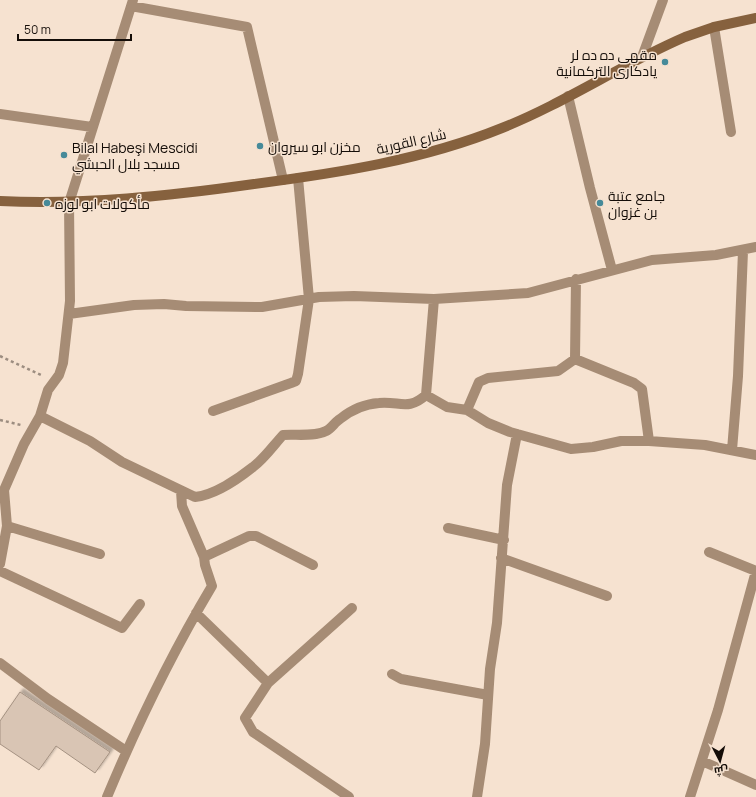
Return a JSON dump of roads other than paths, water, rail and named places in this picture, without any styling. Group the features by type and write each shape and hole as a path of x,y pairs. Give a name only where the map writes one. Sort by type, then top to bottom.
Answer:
{"street":[{"path":"642,57 660,1"},
{"path":"0,564 7,526 2,494 12,469 40,416 48,390 59,375 63,363 70,301 68,203 132,3 247,27 283,180"},
{"name":"شارع القورية","path":"0,201 68,203 156,196 298,178 412,158 503,128 642,57 685,37 714,27 756,18"},
{"path":"714,27 732,132"},
{"path":"568,96 590,188 612,270"},
{"path":"0,114 92,127"},
{"path":"213,412 296,381 309,299 298,178"},
{"path":"69,314 134,304 262,307 309,299 354,296 434,299 514,295 541,290 576,279 652,260 704,257 743,251 756,247"},
{"path":"732,450 738,376 743,251"},
{"path":"576,279 576,359"},
{"path":"40,416 90,441 122,462 181,491 195,497 206,496 254,467 283,435 319,434 328,430 342,417 357,408 380,403 407,405 418,402 426,395 434,299"},
{"path":"576,359 634,382 642,389 649,441"},
{"path":"467,410 479,382 488,378 558,371 576,359"},
{"path":"426,395 447,407 467,410 488,423 517,434 572,449 593,447 621,441 649,441 705,445 756,455"},
{"path":"478,797 485,744 490,669 497,623 507,485 517,434"},
{"path":"107,797 126,751 196,613 212,586 204,557 182,506 181,491"},
{"path":"7,526 100,554"},
{"path":"448,528 504,540"},
{"path":"204,557 249,536 256,536 313,565"},
{"path":"690,797 702,761 756,571 709,552"},
{"path":"501,558 607,596"},
{"path":"0,572 122,628 140,604"},
{"path":"349,797 253,732 247,725 245,718 268,683 352,608"},
{"path":"196,613 268,683"},
{"path":"0,663 48,699 126,751"},
{"path":"392,674 401,679 488,695"},
{"path":"702,761 756,785"}],"place":[{"name":"مقهى ده ده لر يادكارى التركمانية","path":"665,62"},
{"name":"مخزن ابو سيروان","path":"260,146"},
{"name":"Bilal Habeşi Mescidi مسجد بلال الحبشي","path":"64,155"},
{"name":"مأكولات ابو لوزه","path":"47,203"},
{"name":"جامع عتبة بن غزوان","path":"600,203"}]}
